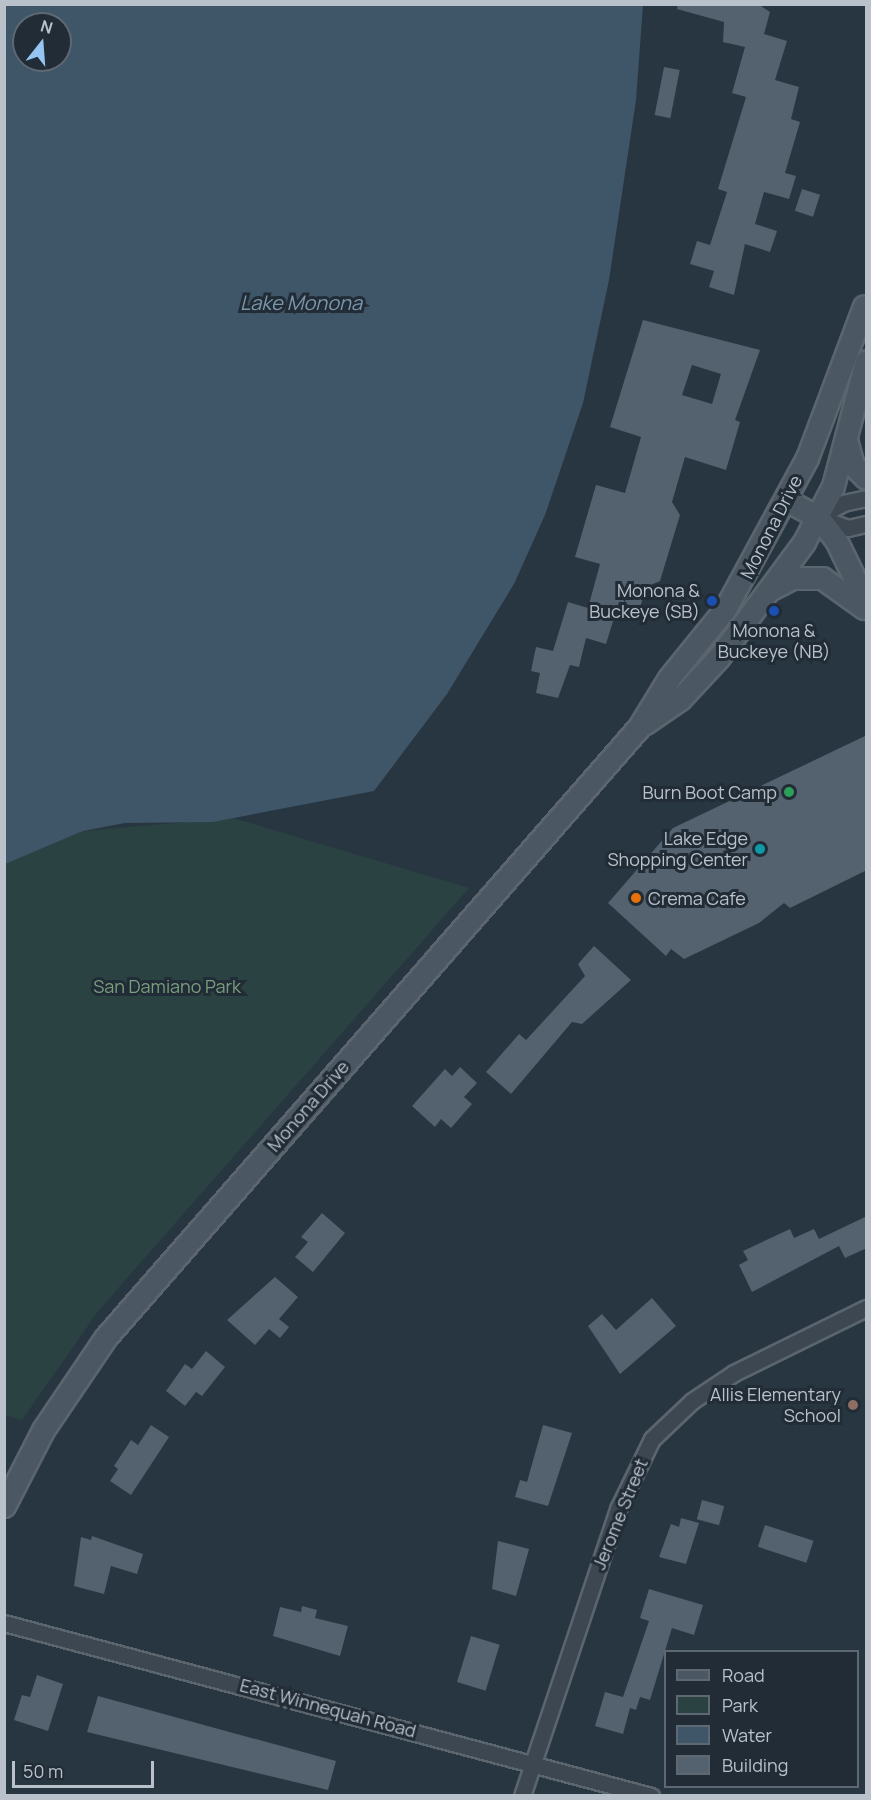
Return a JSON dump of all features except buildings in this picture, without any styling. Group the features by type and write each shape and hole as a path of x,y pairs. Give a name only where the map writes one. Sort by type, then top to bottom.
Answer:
{"street":[{"name":"Monona Drive","path":"865,299 867,333"},
{"name":"Monona Drive","path":"4,1506 43,1430 106,1337 639,727 669,678 742,583 786,500 865,299"},
{"name":"Monona Drive","path":"639,727 690,690 772,588 818,517 847,443 867,361"},
{"path":"847,443 853,465 867,478"},
{"path":"818,517 843,502 867,498"},
{"path":"786,500 818,517 848,528 867,524"},
{"path":"818,517 836,540 867,602"},
{"path":"772,588 793,578 822,578 867,610"},
{"name":"Jerome Street","path":"522,1796 614,1519 652,1439 692,1401 734,1373 867,1308"},
{"name":"East Winnequah Road","path":"4,1623 533,1762 651,1796"}],"green space":[{"name":"San Damiano Park","path":"233,818 469,888 99,1310 22,1420 4,1415 4,864 83,831"}],"water":[{"name":"Lake Monona","path":"5,4 643,5 636,100 609,280 583,403 545,515 514,584 447,694 374,791 213,822 125,823 83,831 5,864"}],"place":[{"name":"Monona & Buckeye (SB)","path":"712,601"},
{"name":"Monona & Buckeye (NB)","path":"774,611"},
{"name":"Burn Boot Camp","path":"789,792"},
{"name":"Lake Edge Shopping Center","path":"760,849"},
{"name":"Crema Cafe","path":"636,898"},
{"name":"Allis Elementary School","path":"853,1405"}]}
